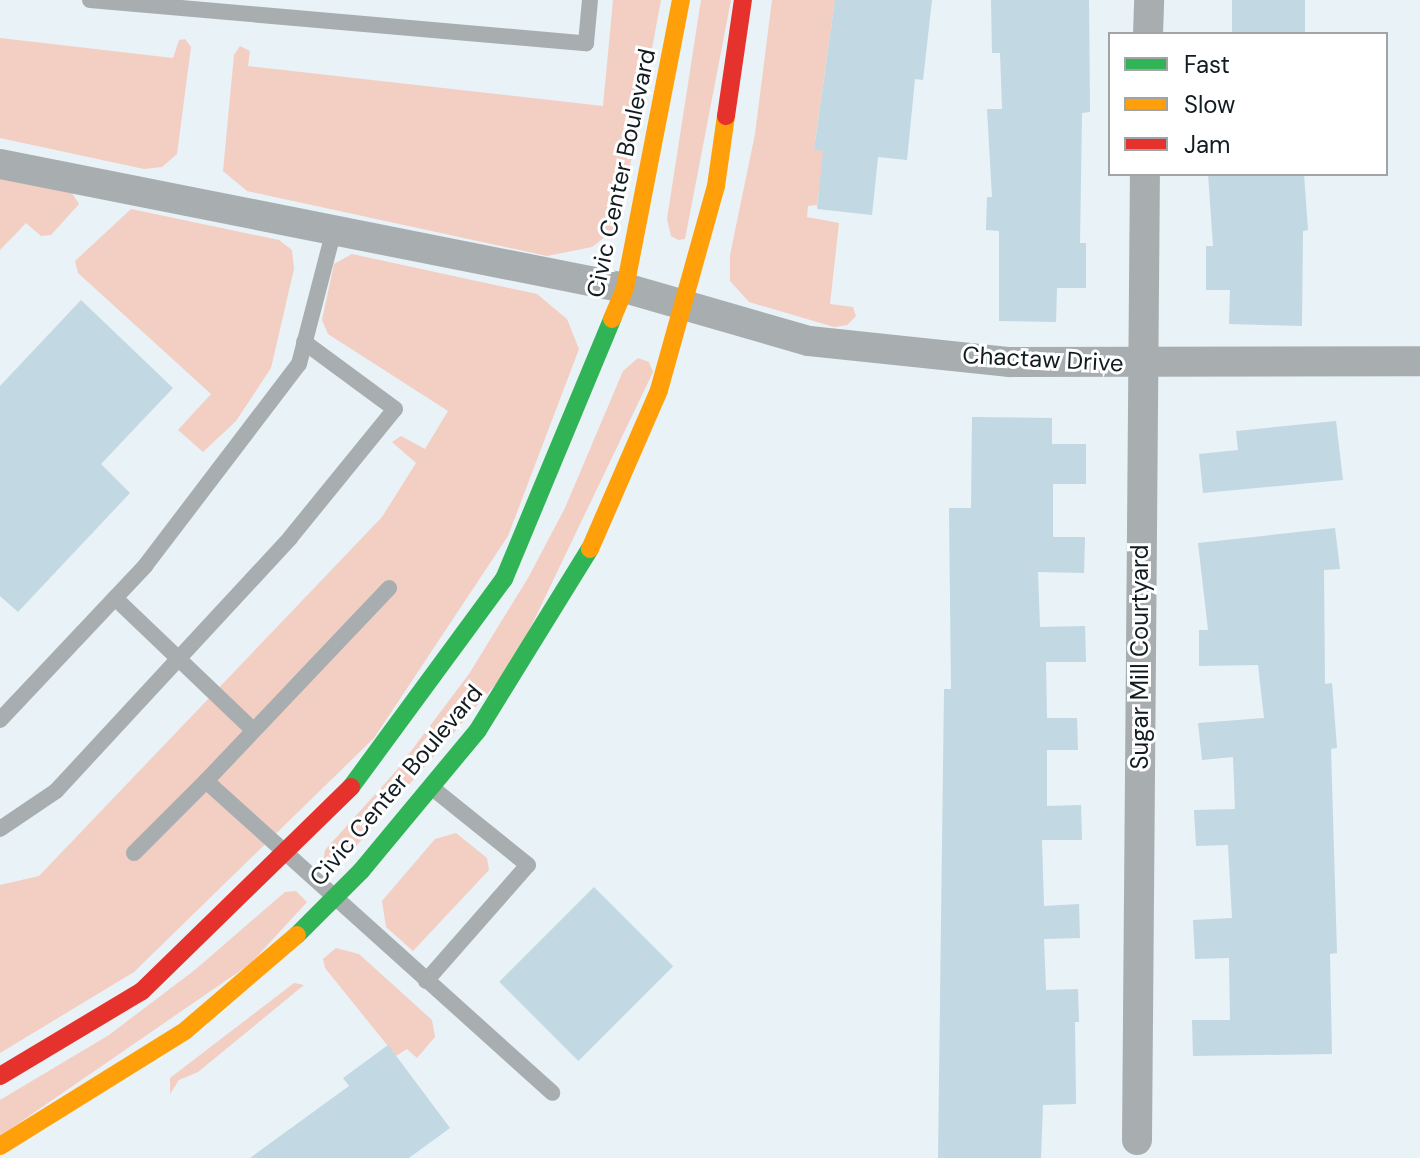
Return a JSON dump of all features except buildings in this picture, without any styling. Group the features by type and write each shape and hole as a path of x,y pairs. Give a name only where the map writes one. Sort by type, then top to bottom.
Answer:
{"street":[{"name":"Civic Center Boulevard","path":"0,1076 142,991 364,774 504,579 625,288 681,0"},
{"name":"Civic Center Boulevard","path":"0,1146 186,1030 334,899 430,787 519,669 595,541 639,445 716,186 743,0"},
{"path":"1148,32 1149,0"},
{"name":"Chactaw Drive","path":"0,164 625,288 809,341 1010,362 1420,361"},
{"name":"Sugar Mill Courtyard","path":"1137,1140 1141,364 1145,176"}],"lane":[{"path":"90,0 586,43 590,0"},
{"path":"0,720 115,598 299,364 334,230"},
{"path":"0,829 56,791 290,538 395,409 304,342"},
{"path":"134,853 389,588"},
{"path":"115,598 252,729"},
{"path":"206,781 552,1093"},
{"path":"426,981 528,865 430,787"}],"shaded area":[{"path":"613,0 661,0 619,226 592,247 547,256 247,191 223,171 234,55 240,46 250,51 248,66 603,106"},
{"path":"701,0 731,0 685,239 678,240 671,236 667,219"},
{"path":"772,0 835,0 814,149 833,152 830,191 819,190 817,205 808,206 807,217 839,223 830,304 853,307 856,316 847,325 834,327 749,302 730,281 730,255 755,134"},
{"path":"0,38 173,58 179,40 185,39 191,47 177,154 162,167 144,169 0,138"},
{"path":"0,179 72,193 79,204 51,235 41,236 26,223 0,250"},
{"path":"131,209 279,240 292,250 294,269 271,368 236,421 203,452 178,430 211,394 78,273 75,261"},
{"path":"352,254 537,294 567,319 579,349 508,536 374,738 134,972 0,1053 0,885 39,876 382,517 416,463 392,442 401,436 425,449 448,411 328,334 322,320 334,264"},
{"path":"638,358 649,362 653,372 513,664 333,873 323,863 325,850 396,771 469,674 528,578 565,508 623,371"},
{"path":"456,833 487,858 489,870 413,951 386,927 382,901 435,839"},
{"path":"296,891 307,902 250,964 0,1136 0,1100 109,1035 196,969 285,892"},
{"path":"336,948 359,954 432,1020 435,1037 417,1058 407,1049 396,1056 325,968 323,959"},
{"path":"294,983 304,985 198,1072 179,1080 170,1094 170,1078"}],"traffic: fast":[{"path":"351,787 504,579 612,319"},
{"path":"297,935 361,871 478,730 590,549"}],"traffic: slow":[{"path":"612,319 625,288 681,0"},
{"path":"590,549 659,390 716,186 726,116"},
{"path":"0,1146 186,1030 297,935"}],"traffic: jam":[{"path":"726,116 743,0"},
{"path":"0,1076 142,991 351,787"}]}
